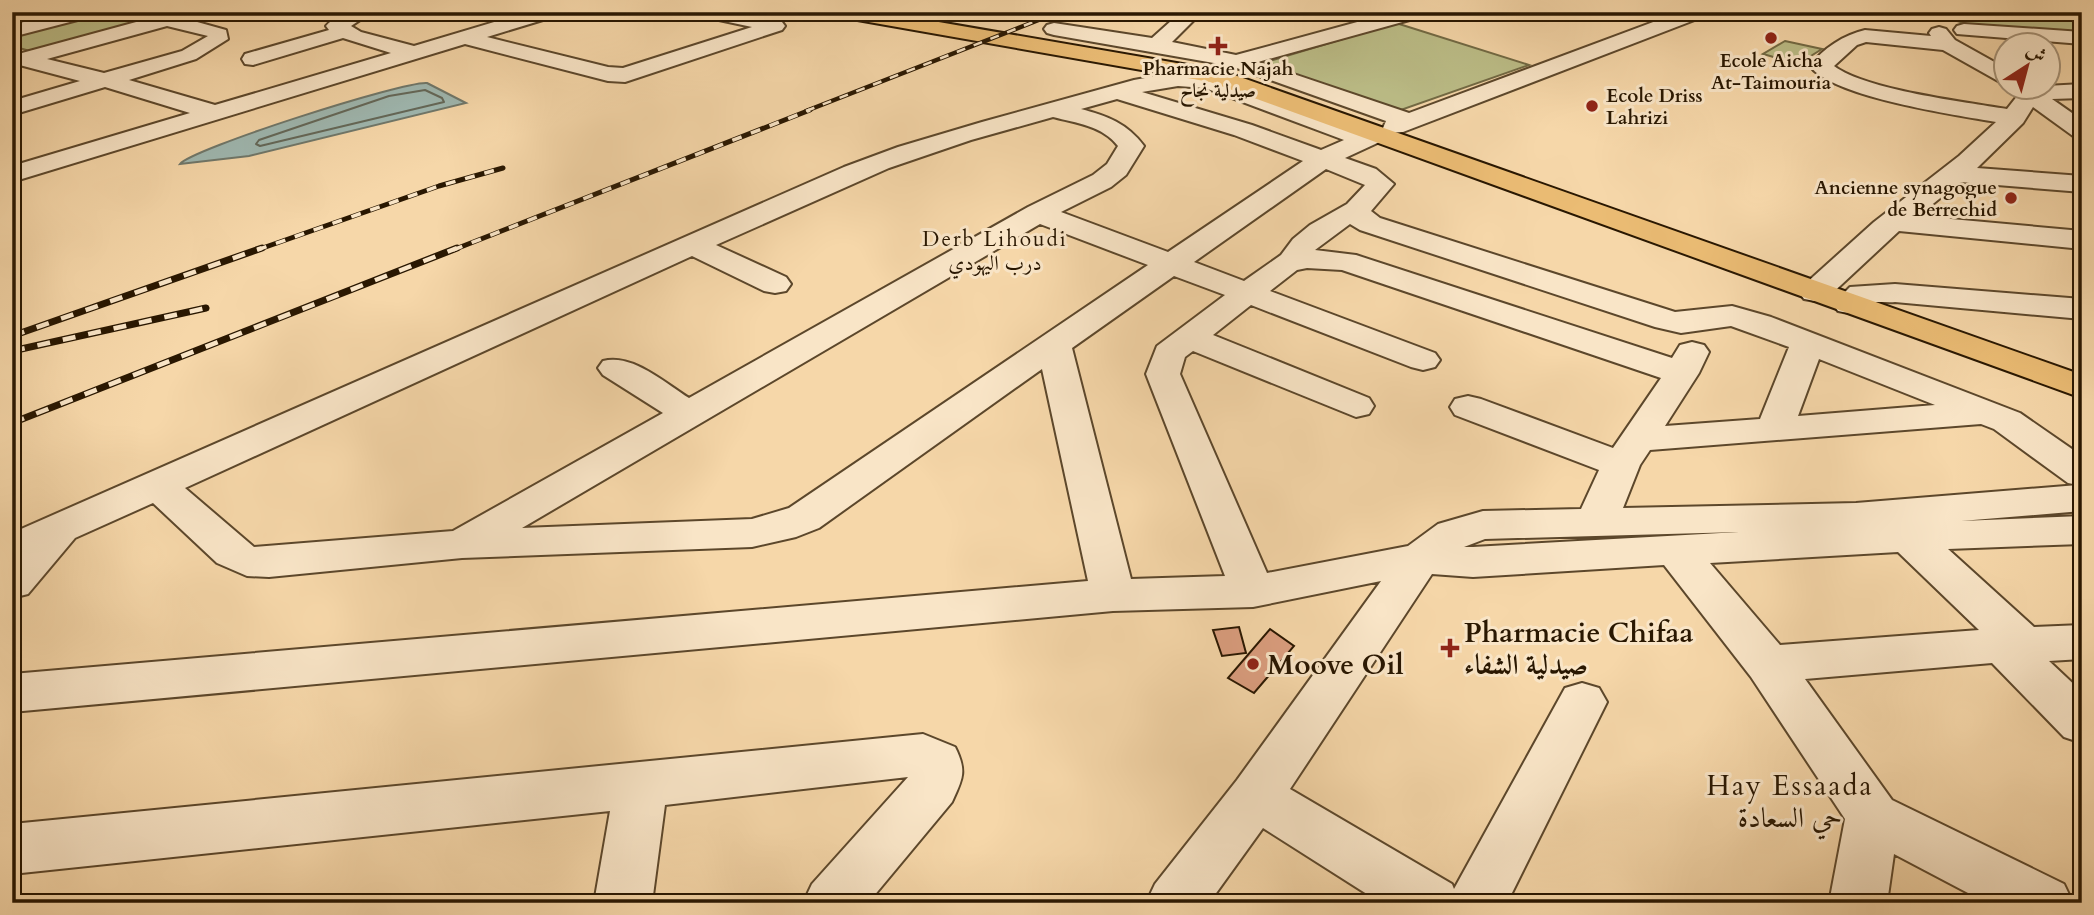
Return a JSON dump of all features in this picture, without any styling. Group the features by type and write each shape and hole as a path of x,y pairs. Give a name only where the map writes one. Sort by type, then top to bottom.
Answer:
{"main road":[{"path":"846,12 1216,76 1387,130"},
{"path":"887,12 1206,65 1820,287 2082,368"},
{"path":"1855,299 2082,387"}],"street":[{"path":"12,31 86,12"},
{"path":"16,60 195,12"},
{"path":"363,12 336,26 343,32 408,50 549,12"},
{"path":"12,174 524,12"},
{"path":"462,37 608,74 625,75 775,26 707,12"},
{"path":"1164,41 1193,12"},
{"path":"158,485 232,553 247,561 269,562 463,544 752,533 781,527 804,518 1324,158 1387,130 1698,12"},
{"path":"1236,61 1409,13"},
{"path":"1086,18 1236,61 1387,130"},
{"path":"12,108 189,55 210,46 218,39 219,34 211,30 165,20"},
{"path":"2015,118 1892,94 1832,75 1821,66 1850,41 1865,36 1939,28 2082,38"},
{"path":"1939,28 1993,39"},
{"path":"1939,28 1993,68"},
{"path":"1054,29 1164,41"},
{"path":"253,59 343,32"},
{"path":"16,60 108,81 211,111"},
{"path":"12,550 892,157 975,130 1119,92 1171,80 1195,79 1387,130"},
{"path":"2062,91 2082,91"},
{"path":"1119,92 1324,158 1367,175 1381,184 1357,210 1331,222 1300,249 1293,262"},
{"path":"1820,287 1893,222 1956,174 2015,118 2021,102"},
{"path":"2044,102 2076,124"},
{"path":"463,544 1038,213 1102,181 1117,169 1131,146 1126,136 1118,130 1054,110"},
{"path":"12,168 211,111"},
{"path":"12,149 75,150"},
{"path":"1956,174 2082,184"},
{"path":"1357,210 1360,218 1370,224 1667,320 1681,323 1709,317 1732,316 1808,342 1988,412 2024,430 2082,474"},
{"path":"1038,213 1423,360"},
{"path":"1893,222 2082,240"},
{"path":"692,245 775,284"},
{"path":"1253,591 1163,374 1170,353 1287,263 1324,259 1345,261 1682,373"},
{"path":"1855,299 1895,293 2082,309"},
{"path":"1597,520 1629,453 1682,373 1709,317"},
{"path":"1188,337 1356,406"},
{"path":"1775,429 1808,342"},
{"path":"1054,345 1113,595"},
{"path":"614,368 689,413"},
{"path":"1468,407 1629,453 1775,429 1988,412"},
{"path":"1175,903 1255,796 1420,558 1453,534 1483,525 1597,520 1856,516 2082,498"},
{"path":"12,583 65,526"},
{"path":"12,693 1113,595 1253,591 1420,558 1473,562 1908,537 2082,530"},
{"path":"1908,537 2013,644 2082,723"},
{"path":"1675,550 1768,664 1873,816 2045,903"},
{"path":"1768,664 2013,644 2082,642"},
{"path":"1477,903 1582,702"},
{"path":"16,855 895,757 923,755 937,762 939,771 933,786 832,903"},
{"path":"623,903 641,786"},
{"path":"1255,796 1433,903"},
{"path":"1858,903 1873,816"}],"green space":[{"path":"120,12 173,12 37,53 12,46 12,36"},
{"path":"1927,12 2082,12 2082,35 1984,29"},
{"path":"1396,23 1529,65 1398,111 1260,64"},
{"path":"1785,41 1822,49 1798,64 1763,54"}],"water":[{"path":"427,83 466,103 249,156 180,164 220,145 299,117 410,85"}],"building":[{"path":"1239,627 1246,653 1222,656 1213,630"},
{"path":"1270,629 1294,646 1254,693 1228,678"}],"railway":[{"path":"806,111 1059,12"},
{"path":"453,250 810,110"},
{"path":"257,250 439,186 503,168"},
{"path":"12,336 262,248"},
{"path":"12,423 457,248"},
{"path":"12,351 206,308"}],"place":[{"name":"Ecole Aicha At-Taimouria","path":"1771,38"},
{"name":"Pharmacie Najah صيدلية نجاح","path":"1218,46"},
{"name":"Ecole Driss Lahrizi","path":"1592,106"},
{"name":"Ancienne synagogue de Berrechid","path":"2011,198"},
{"name":"Pharmacie Chifaa صيدلية الشفاء","path":"1450,648"},
{"name":"Moove Oil","path":"1253,664"}],"district":[{"name":"Derb Lihoudi درب اليهودي","path":"995,251"},
{"name":"Hay Essaada حي السعادة","path":"1790,801"}]}
